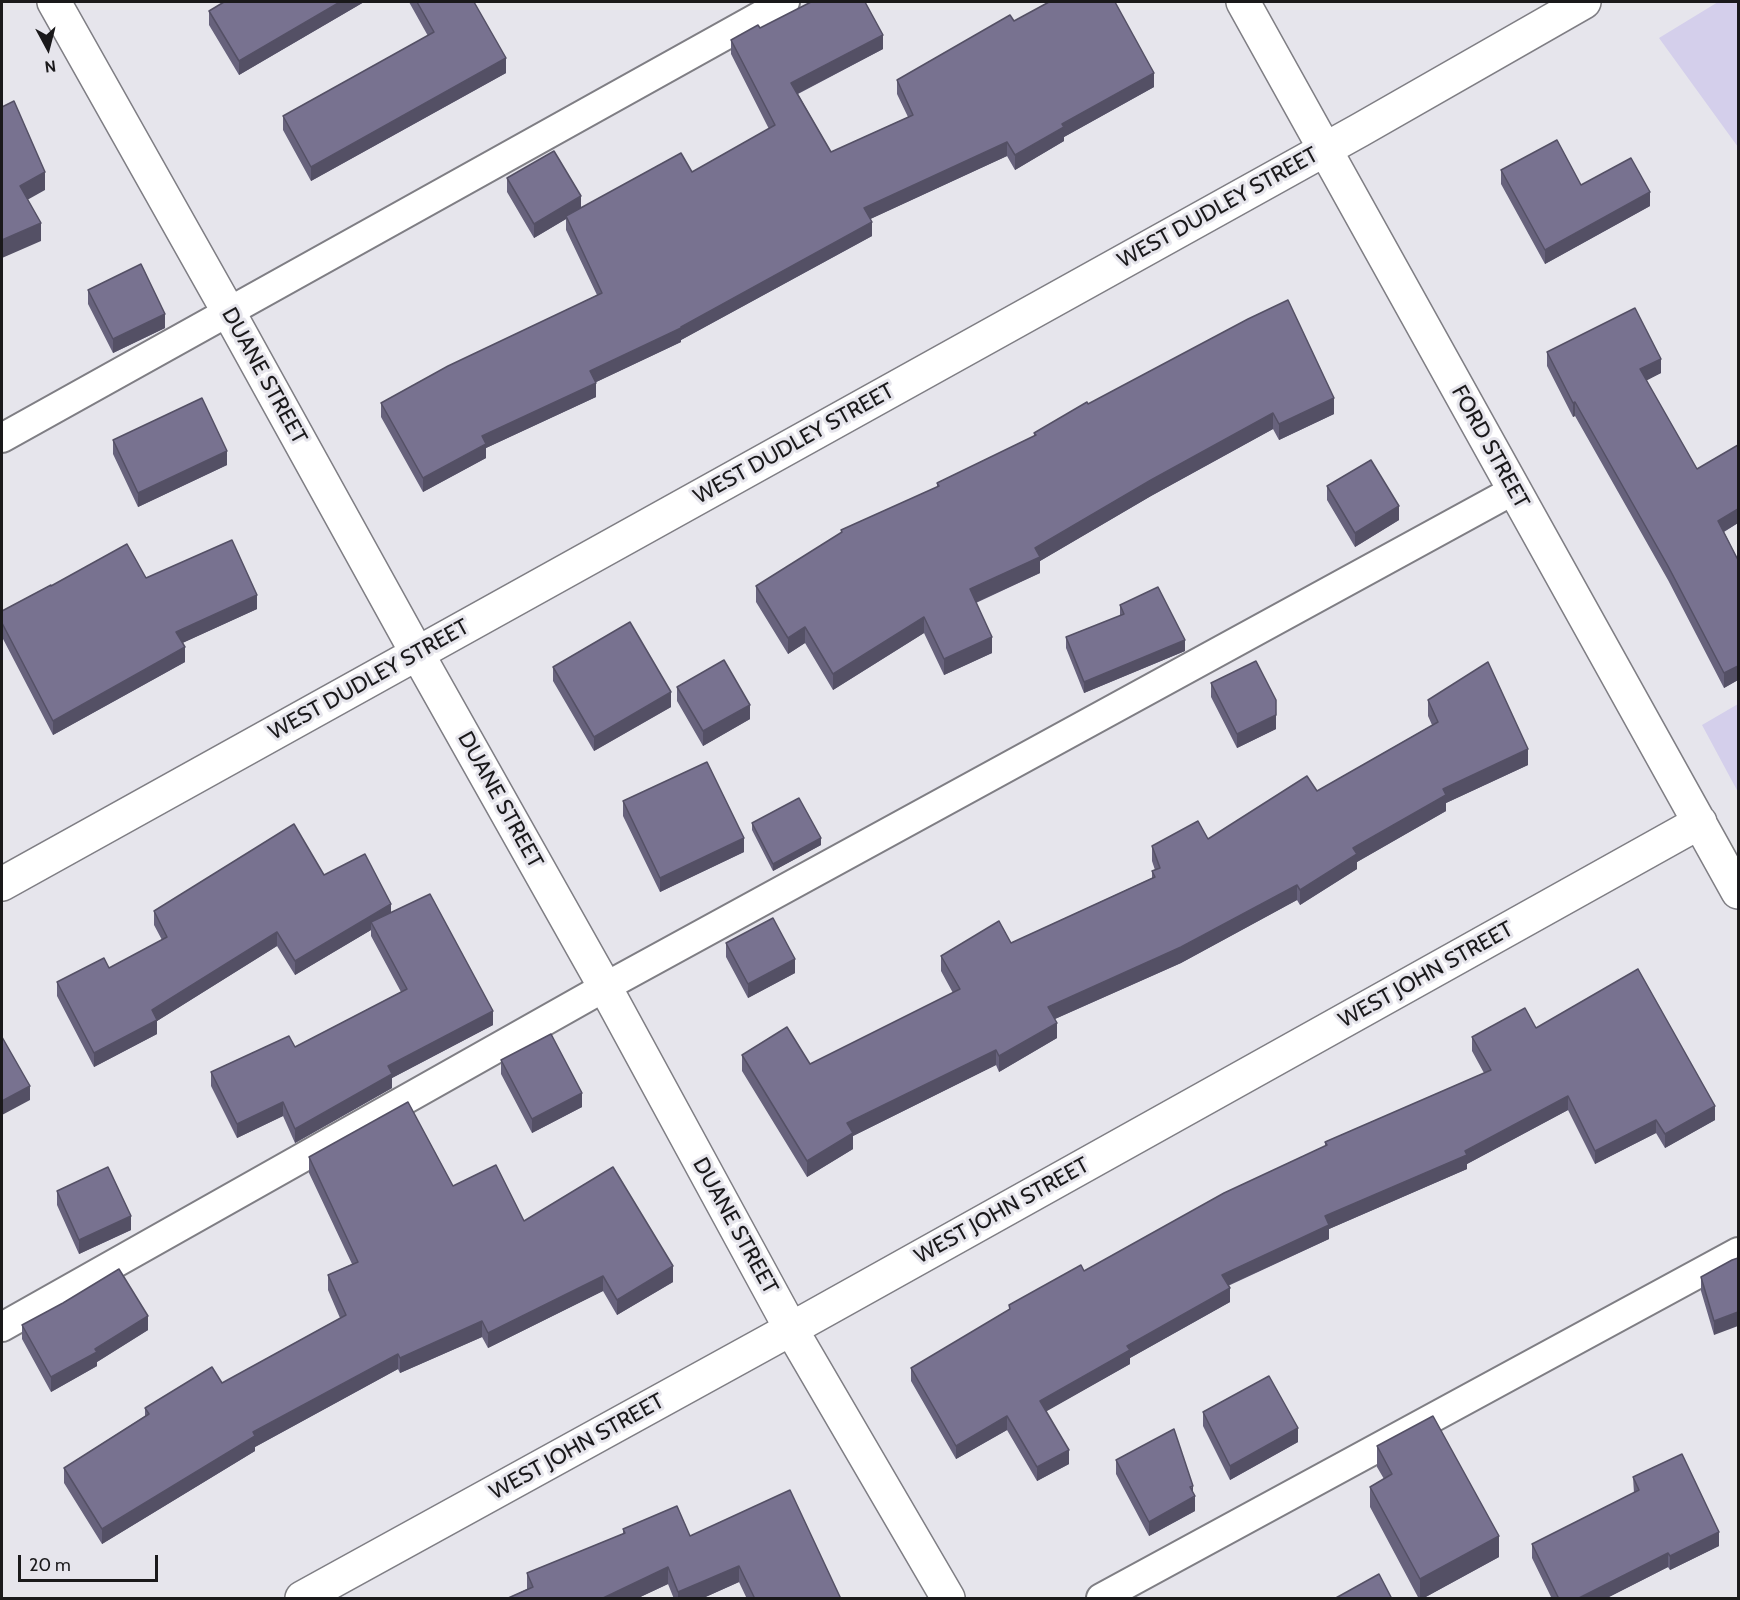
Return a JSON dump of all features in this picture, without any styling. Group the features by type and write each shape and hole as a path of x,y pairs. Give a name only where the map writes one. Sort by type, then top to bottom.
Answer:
{"street":[{"name":"DUANE STREET","path":"54,2 605,987 791,1329 948,1599"},
{"name":"FORD STREET","path":"1243,2 1738,892"},
{"name":"WEST DUDLEY STREET","path":"2,884 1324,150 1584,2"},
{"name":"WEST JOHN STREET","path":"302,1599 1700,822"}],"lane":[{"path":"2,438 785,2"},
{"path":"2,1327 605,987 1514,490"},
{"path":"1101,1599 1738,1251"}],"shaded area":[{"path":"1718,2 1738,2 1738,147 1659,38"},
{"path":"1738,704 1738,792 1702,725"}],"building":[{"path":"224,2 340,2 239,61 209,11"},
{"path":"417,2 474,2 506,58 311,167 283,116 434,32"},
{"path":"811,2 865,2 883,35 791,83 831,152 913,115 897,80 1010,15 1014,21 1049,2 1115,2 1154,73 1062,124 1064,127 1015,155 1007,142 864,208 872,222 681,328 590,371 596,383 482,436 486,444 423,478 381,403 448,366 602,293 566,216 681,153 692,172 775,125 731,40 758,25 760,28"},
{"path":"14,101 45,172 20,186 41,223 2,240 2,107"},
{"path":"1557,140 1581,185 1631,158 1650,192 1545,250 1501,170"},
{"path":"554,151 581,196 534,224 507,178"},
{"path":"141,264 165,314 113,339 88,290"},
{"path":"1288,300 1334,398 1279,424 1273,413 1151,480 1035,548 1040,557 970,589 992,637 944,659 924,617 833,674 805,627 788,638 756,586 842,532 841,530 939,486 937,483 1036,435 1034,433 1087,402 1088,404"},
{"path":"1635,308 1661,359 1640,369 1697,469 1738,445 1738,509 1718,521 1738,560 1738,666 1724,673 1668,566 1575,402 1573,403 1547,352"},
{"path":"202,398 227,451 138,493 113,440"},
{"path":"1371,460 1399,506 1355,533 1327,486"},
{"path":"232,540 257,595 176,632 185,647 53,721 2,623 2,611 127,544 146,578"},
{"path":"1158,587 1185,640 1084,682 1066,637 1124,614 1120,605"},
{"path":"630,622 671,692 594,737 553,667"},
{"path":"724,660 750,705 703,731 677,687"},
{"path":"1256,661 1276,700 1276,715 1237,734 1211,683"},
{"path":"1488,662 1528,749 1443,789 1446,795 1353,848 1357,854 1300,890 1297,885 1181,947 1048,1007 1057,1023 999,1056 996,1050 847,1123 853,1133 807,1161 742,1055 787,1027 810,1064 960,989 941,956 999,921 1011,943 1155,877 1152,871 1160,868 1152,846 1198,821 1208,839 1307,776 1317,791 1438,722 1428,700"},
{"path":"707,762 744,838 660,878 623,801"},
{"path":"799,798 821,838 773,864 752,823"},
{"path":"294,824 324,875 365,854 391,904 295,961 277,932 152,1010 157,1020 94,1053 57,982 104,958 109,968 167,937 154,911"},
{"path":"430,894 493,1011 388,1066 392,1074 295,1129 283,1102 237,1124 211,1072 289,1036 295,1047 407,989 371,922"},
{"path":"773,918 795,959 748,984 726,943"},
{"path":"1638,969 1715,1106 1665,1134 1656,1120 1595,1151 1568,1096 1465,1151 1467,1155 1325,1216 1329,1225 1222,1275 1230,1288 1127,1346 1130,1350 1040,1401 1069,1450 1037,1467 1007,1416 956,1446 911,1368 1010,1309 1009,1305 1081,1265 1084,1271 1224,1193 1327,1145 1325,1142 1491,1070 1472,1037 1525,1008 1536,1028"},
{"path":"551,1034 582,1093 532,1119 501,1060"},
{"path":"2,1037 30,1086 2,1101"},
{"path":"408,1102 453,1186 496,1165 524,1221 613,1167 673,1266 617,1300 603,1276 488,1333 482,1321 400,1358 398,1354 253,1432 255,1436 102,1529 64,1468 149,1414 145,1408 212,1367 222,1383 346,1315 328,1275 358,1262 309,1157"},
{"path":"108,1167 131,1216 79,1240 57,1191"},
{"path":"1738,1258 1738,1312 1714,1321 1701,1277"},
{"path":"119,1269 148,1316 95,1349 97,1352 51,1377 22,1325"},
{"path":"1269,1376 1298,1428 1230,1466 1203,1412"},
{"path":"1433,1416 1499,1536 1420,1579 1370,1487 1392,1474 1377,1446"},
{"path":"1174,1429 1193,1486 1190,1487 1195,1496 1149,1522 1116,1460"},
{"path":"1682,1454 1719,1532 1670,1556 1668,1553 1577,1599 1559,1599 1532,1544 1639,1490 1633,1477"},
{"path":"790,1490 841,1599 755,1599 739,1566 678,1592 668,1567 601,1599 506,1599 533,1587 527,1573 625,1533 623,1529 677,1506 690,1536"},
{"path":"1379,1574 1392,1599 1334,1599"}]}
